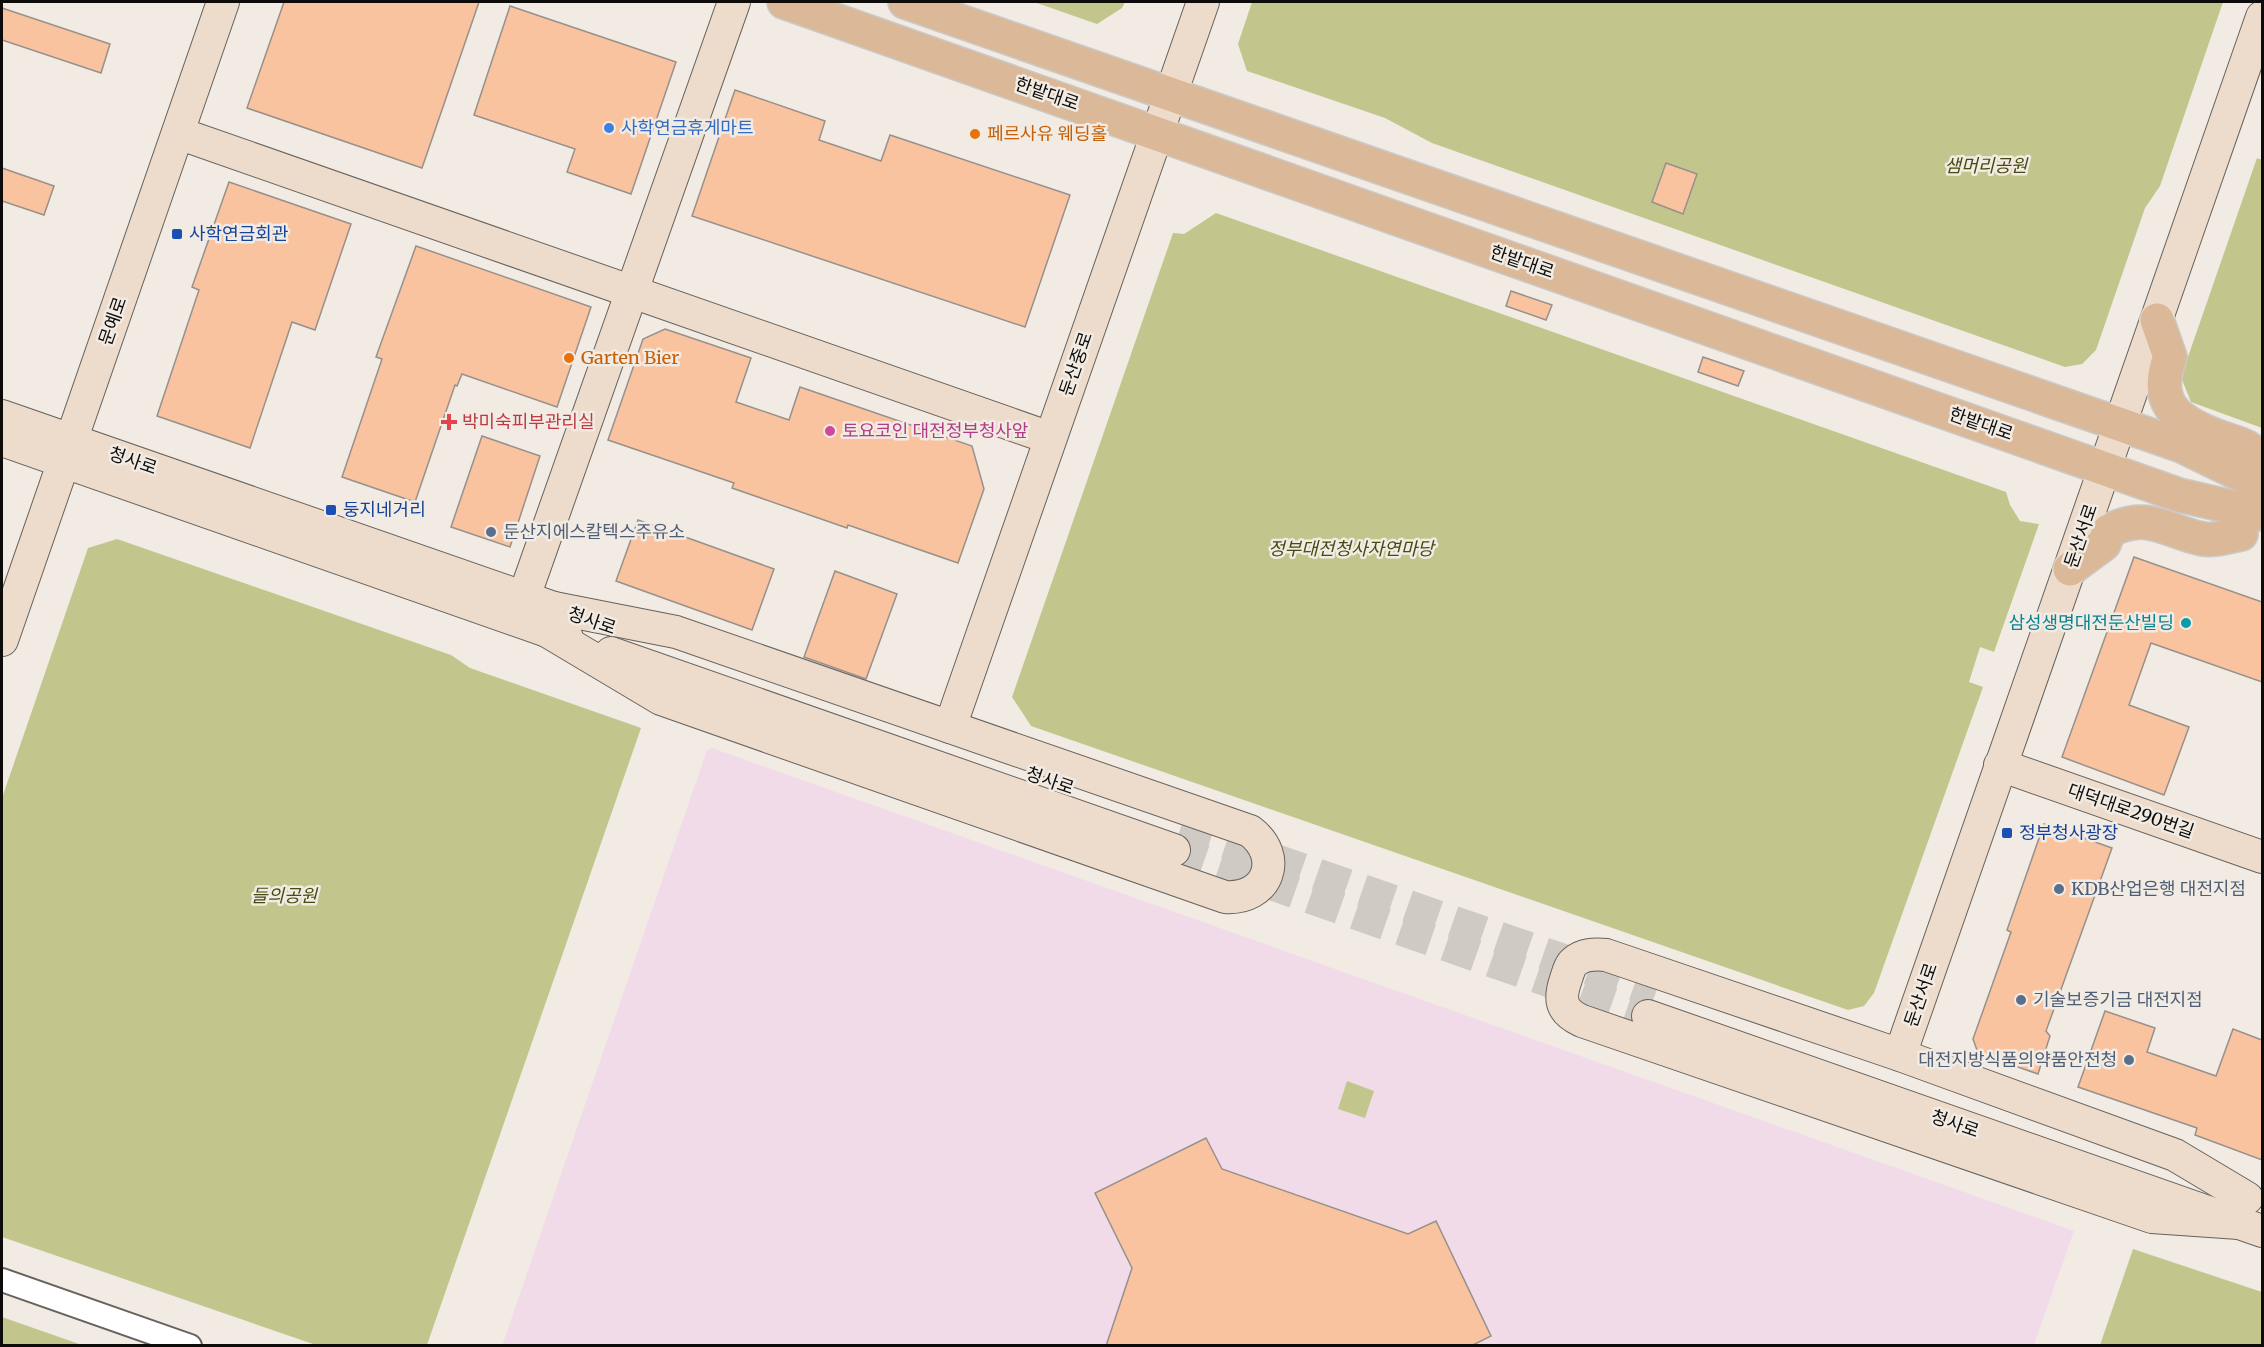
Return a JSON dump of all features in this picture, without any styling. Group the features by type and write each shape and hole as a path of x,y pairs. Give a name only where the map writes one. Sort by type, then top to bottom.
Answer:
{"main road":[{"name":"한밭대로","path":"784,2 2105,468 2179,495 2255,530"},
{"path":"905,2 2182,446 2261,468"},
{"path":"2157,320 2170,357 2164,371 2164,386 2167,401 2174,412 2184,421 2202,430 2249,448 2261,468"},
{"path":"2070,569 2104,544 2109,531 2118,526 2140,522 2163,525 2205,539 2255,530"}],"street":[{"name":"문예로","path":"2,640 224,2"},
{"path":"524,597 734,2"},
{"name":"둔산중로","path":"950,727 1203,2"},
{"name":"둔산서로","path":"1900,1055 2262,17"},
{"path":"178,133 1050,438"},
{"name":"청사로","path":"2,416 68,451 1177,838"},
{"name":"청사로","path":"2,440 68,451 524,597 551,619"},
{"path":"551,619 676,632 1250,831 1266,847 1269,870 1257,889 1248,895 1237,898 1214,893 660,699 551,619"},
{"name":"대덕대로290번길","path":"2000,765 2262,857"},
{"path":"1594,954 1606,955 1900,1055 2175,1155 2253,1214 2152,1217 1581,1021 1571,1016 1560,995 1572,963 1594,954"},
{"name":"청사로","path":"1652,1004 2253,1214"},
{"path":"2,1280 190,1346"}],"shaded area":[{"path":"712,748 2074,1231 2034,1345 502,1346 707,750"}],"green space":[{"path":"1034,2 1125,2 1122,8 1097,24"},
{"name":"샘머리공원","path":"1252,2 2223,2 2160,186 2145,208 2096,350 2082,364 2065,367 1432,143 1385,118 1247,71 1238,44"},
{"path":"2257,158 2262,160 2262,428 2191,402 2181,377"},
{"name":"정부대전청사자연마당","path":"1216,213 2006,492 2010,505 2020,521 2039,524 1994,652 1980,647 1969,682 1983,687 1874,993 1864,1006 1848,1010 1031,726 1012,697 1173,233 1184,234"},
{"name":"들의공원","path":"117,539 451,655 470,668 641,728 427,1345 316,1345 2,1237 2,798 88,548"},
{"path":"1347,1081 1374,1091 1365,1118 1338,1109"},
{"path":"2133,1249 2262,1292 2262,1345 2100,1345"},
{"path":"2,1317 82,1345 2,1345"}],"building":[{"path":"284,2 479,2 422,168 247,108"},
{"path":"510,6 676,62 631,194 567,172 575,149 474,115"},
{"path":"2,8 110,44 101,73 2,40"},
{"path":"735,90 825,121 819,140 881,161 890,135 1070,195 1025,327 692,216"},
{"path":"1666,163 1697,174 1683,214 1652,202"},
{"path":"2,168 54,186 44,215 2,201"},
{"path":"229,182 351,224 315,330 292,322 250,448 157,416 199,290 192,287"},
{"path":"416,246 591,307 557,407 462,374 457,386 455,385 415,502 342,477 382,359 376,357"},
{"path":"1511,291 1552,305 1546,320 1506,306"},
{"path":"665,329 751,358 736,402 789,420 800,387 972,446 984,489 958,563 732,488 734,483 608,440 643,339"},
{"path":"1703,357 1744,371 1738,386 1698,372"},
{"path":"482,436 540,456 510,547 451,527"},
{"path":"638,520 774,569 752,630 616,581"},
{"name":"삼성생명대전둔산빌딩","path":"2134,557 2262,602 2262,682 2151,643 2129,705 2189,727 2164,795 2062,757"},
{"path":"835,571 897,594 866,679 804,657"},
{"path":"2044,824 2112,848 2046,1031 2050,1036 2038,1074 1978,1053 1973,1039 2011,932 2007,930"},
{"path":"2105,1011 2155,1028 2147,1052 2216,1076 2233,1029 2262,1040 2262,1160 2195,1135 2197,1128 2078,1087"},
{"path":"1206,1138 1222,1169 1408,1234 1436,1221 1491,1336 1471,1346 1106,1346 1132,1268 1095,1193"}],"tunnel":[{"path":"1181,827 1656,992"},
{"path":"1174,850 1648,1016"}],"place":[{"name":"사학연금휴게마트","path":"609,128"},
{"name":"페르사유 웨딩홀","path":"975,134"},
{"name":"사학연금회관","path":"177,234"},
{"name":"Garten Bier","path":"569,358"},
{"name":"박미숙피부관리실","path":"449,422"},
{"name":"토요코인 대전정부청사앞","path":"830,431"},
{"name":"둥지네거리","path":"331,510"},
{"name":"둔산지에스칼텍스주유소","path":"491,532"},
{"name":"삼성생명대전둔산빌딩","path":"2186,623"},
{"name":"정부청사광장","path":"2007,833"},
{"name":"KDB산업은행 대전지점","path":"2059,889"},
{"name":"기술보증기금 대전지점","path":"2021,1000"},
{"name":"대전지방식품의약품안전청","path":"2129,1060"}]}
